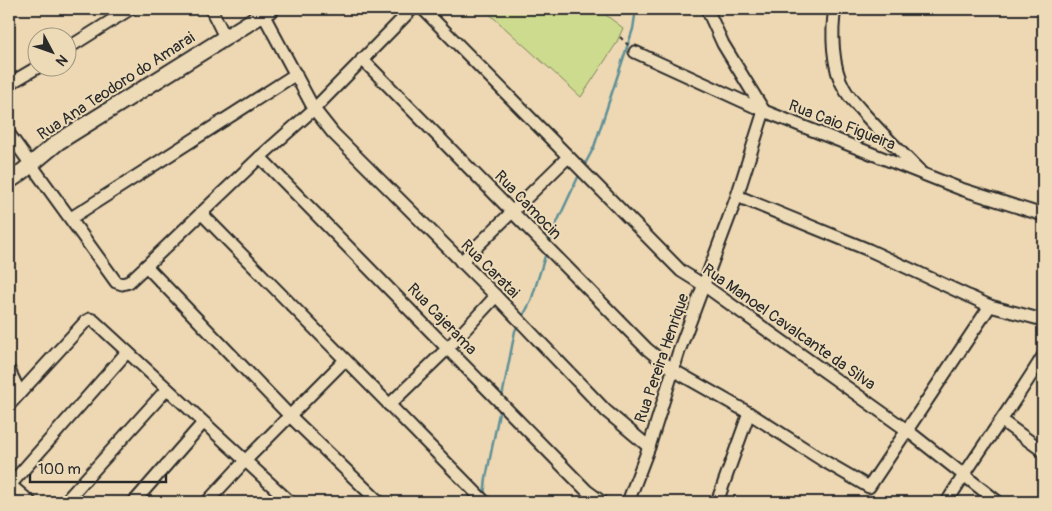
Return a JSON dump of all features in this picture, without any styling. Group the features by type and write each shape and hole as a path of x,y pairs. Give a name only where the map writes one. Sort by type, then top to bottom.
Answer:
{"street":[{"path":"78,42 130,9"},
{"path":"211,9 225,37"},
{"path":"9,134 116,282 122,284 129,282 260,157 314,109 412,9"},
{"path":"707,9 723,44 764,112"},
{"path":"835,9 833,39 837,70 843,86 884,136 924,174"},
{"name":"Rua Manoel Cavalcante da Silva","path":"428,10 680,271 705,286 908,431 998,502"},
{"name":"Rua Ana Teodoro do Amarai","path":"9,181 64,138 267,11"},
{"name":"Rua Caratai","path":"267,11 314,109 333,133 496,296 606,411 649,447"},
{"name":"Rua Caio Figueira","path":"635,52 764,112 960,189 1043,215"},
{"name":"Rua Camocin","path":"362,59 647,349 673,370 749,413 869,487 908,431"},
{"path":"9,84 28,72"},
{"path":"71,218 296,74"},
{"name":"Rua Pereira Henrique","path":"628,502 649,447 673,370 737,196 764,112"},
{"name":"Rua Cajerama","path":"260,157 587,491 602,502"},
{"path":"461,262 511,212 571,160"},
{"path":"737,196 869,250 990,306 1043,320"},
{"path":"201,213 390,405 477,498"},
{"path":"146,266 290,416 379,502"},
{"path":"390,405 448,348 496,296"},
{"path":"908,431 990,306"},
{"path":"9,405 85,322 90,319 97,322 245,461 283,500"},
{"path":"30,502 10,484 127,352"},
{"path":"947,502 1043,356"},
{"path":"208,502 245,461 346,360"},
{"path":"9,370 20,392"},
{"path":"65,502 167,389"},
{"path":"717,502 749,413"},
{"path":"1002,421 1043,451"},
{"path":"134,502 203,423"}],"green space":[{"path":"484,9 598,9 623,28 616,44 581,97"}],"waterway":[{"path":"583,168 594,147 633,29 636,9"},
{"path":"549,243 580,173"},
{"path":"522,318 531,301 546,253"},
{"path":"502,397 515,331 518,325"},
{"path":"484,496 500,408"}]}
